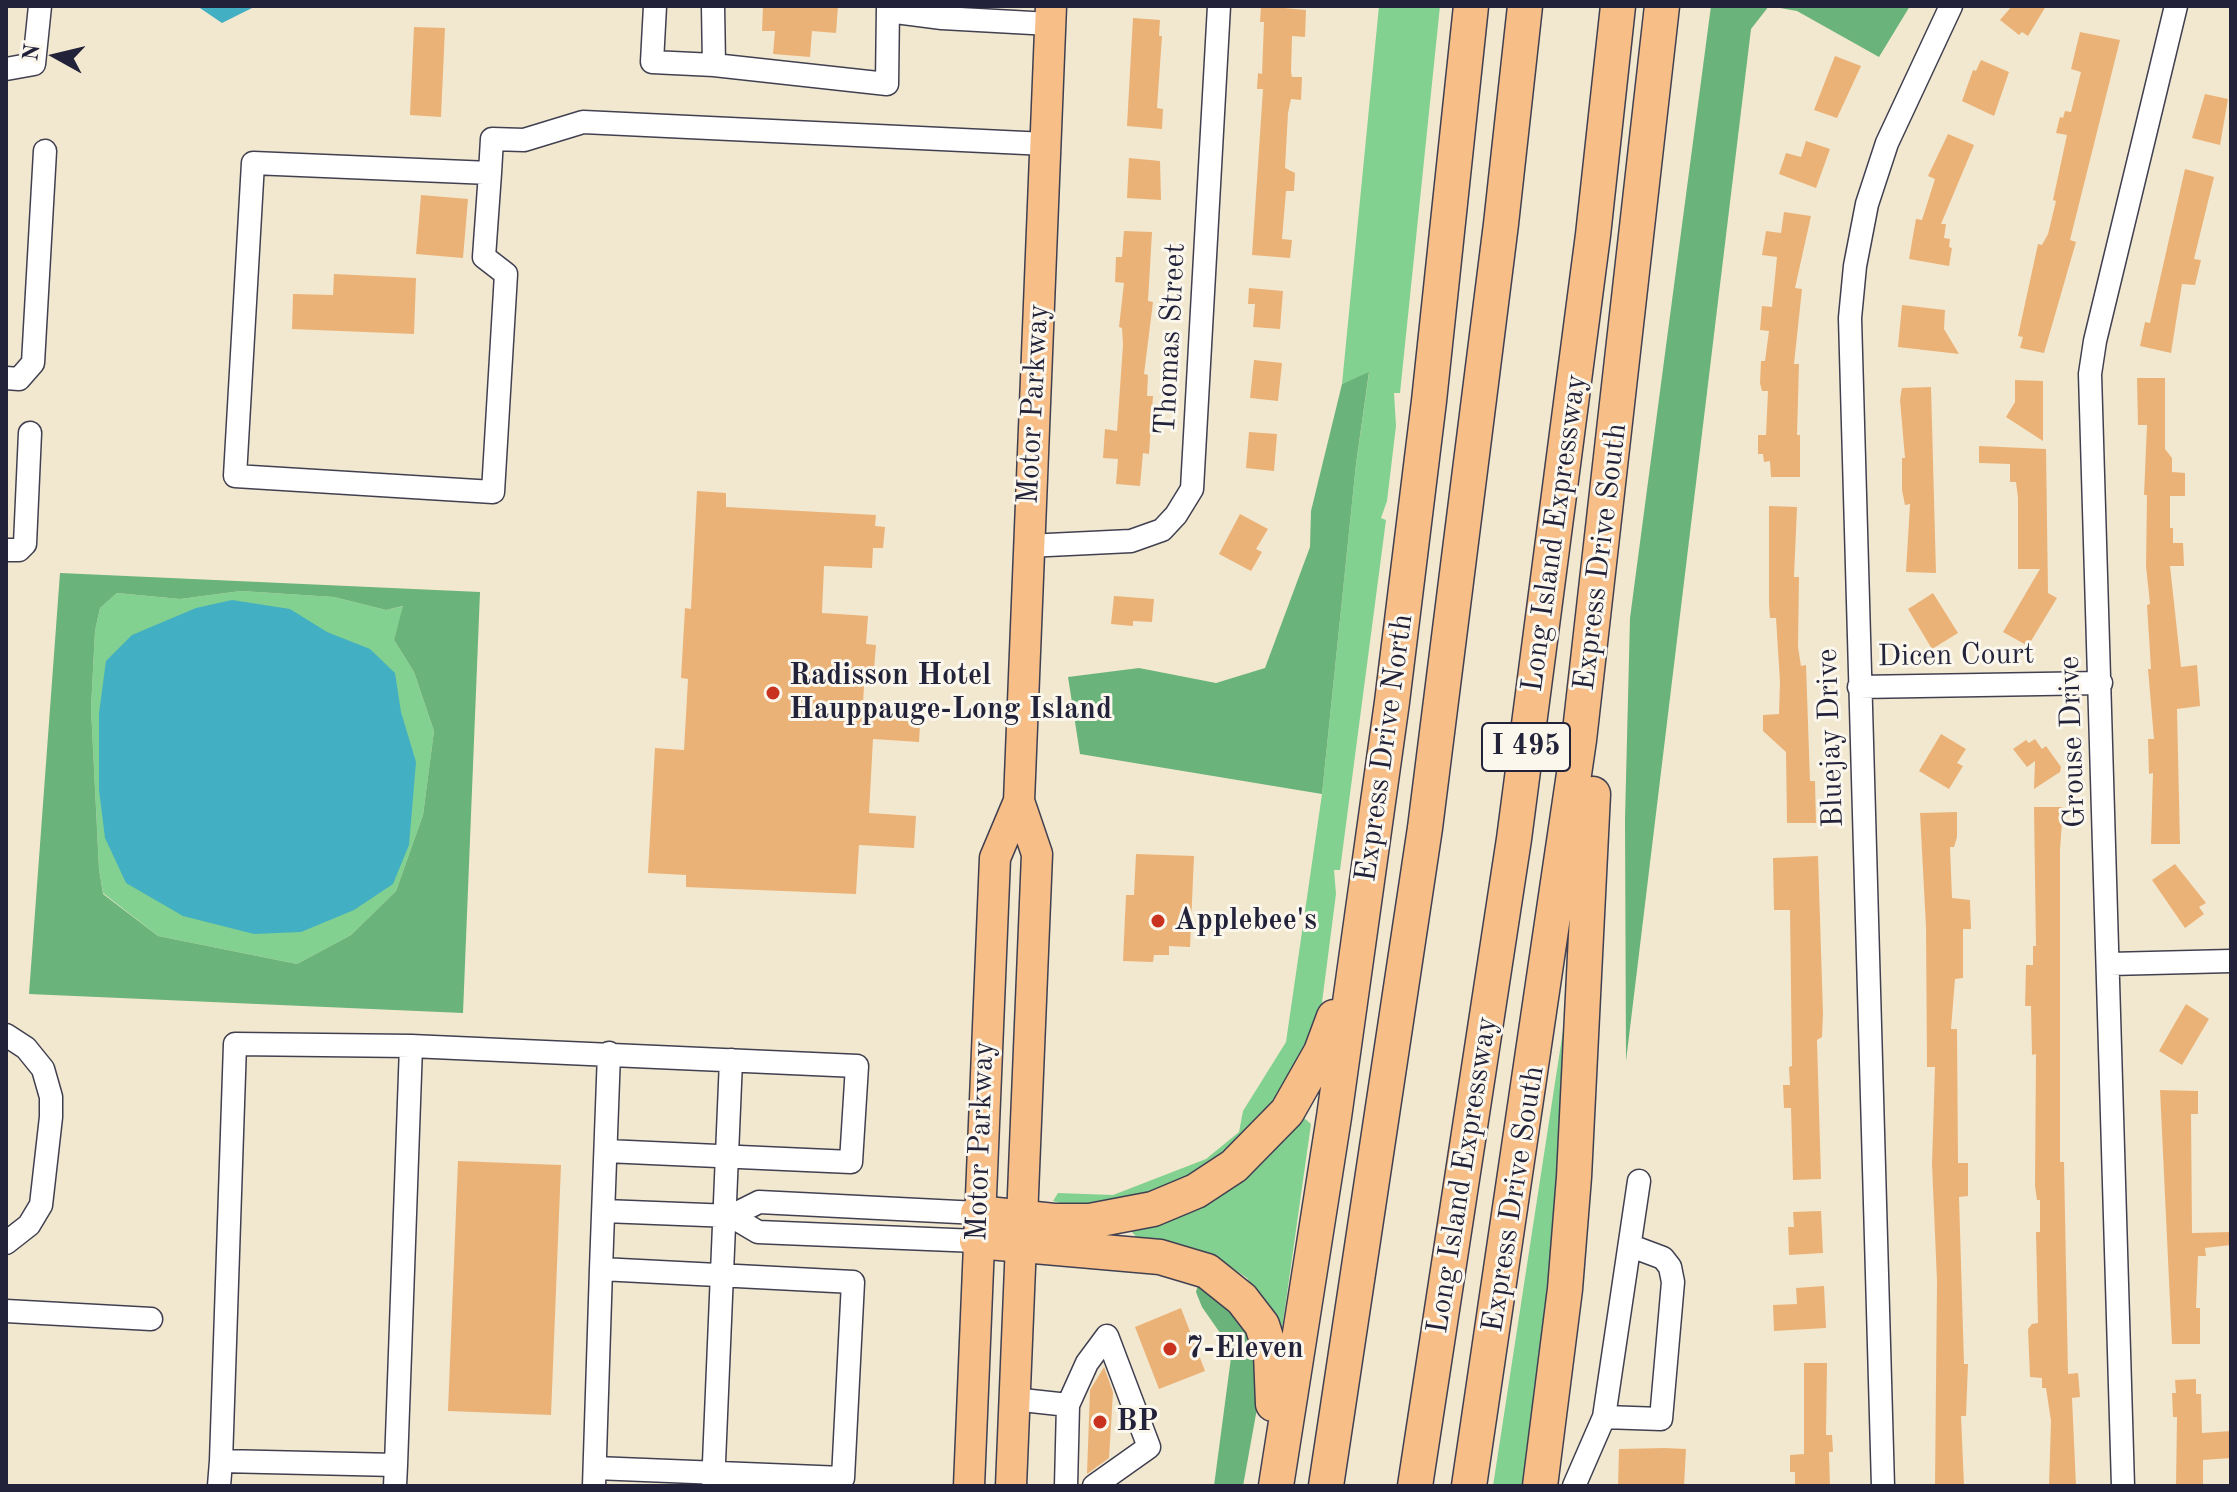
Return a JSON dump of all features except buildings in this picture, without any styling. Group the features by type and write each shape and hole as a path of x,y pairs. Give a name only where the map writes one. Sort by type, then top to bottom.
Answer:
{"highway":[{"name":"Express Drive North","path":"1273,1486 1360,932 1411,552 1471,6"},
{"name":"I 495","path":"1326,1486 1425,828 1501,224 1525,6"},
{"name":"Long Island Expressway","path":"1415,1486 1520,794 1593,235 1618,6"},
{"name":"Express Drive South","path":"1469,1486 1536,1054 1601,574 1662,6"},
{"path":"1540,1486 1564,1303 1574,1177 1598,728 1601,574"},
{"path":"1022,1231 1153,1209 1196,1191 1234,1166 1280,1122 1310,1074 1327,1038 1360,932"},
{"path":"978,1227 1022,1231 1177,1259 1207,1271 1242,1299 1262,1325 1271,1353 1273,1486"}],"main road":[{"name":"Motor Parkway","path":"1011,1486 1037,854 1019,801 1051,15"},
{"name":"Motor Parkway","path":"969,1486 995,858 1019,801"}],"street":[{"path":"6,69 34,64 40,6"},
{"path":"655,6 652,62 714,65 887,84 888,8 1051,15"},
{"path":"713,6 714,65"},
{"name":"Thomas Street","path":"1027,546 1131,541 1162,530 1176,515 1192,489 1219,6"},
{"name":"Bluejay Drive","path":"1883,1486 1850,366 1855,266 1867,204 1887,143 1951,6"},
{"name":"Grouse Drive","path":"2123,1486 2110,964 2090,374 2095,341 2176,6"},
{"path":"490,173 253,163 235,476 493,492 506,274 484,257 490,173 492,139 524,140 583,122 1046,144"},
{"path":"6,378 19,379 33,363 45,151"},
{"path":"6,550 19,550 25,544 30,433"},
{"name":"Dicen Court","path":"1859,687 2101,683"},
{"path":"2110,964 2231,961"},
{"path":"6,1035 26,1048 43,1069 51,1097 51,1117 41,1205 29,1225 6,1243"},
{"path":"219,1486 235,1044 609,1053 857,1066 851,1162 606,1151"},
{"path":"221,1461 396,1476 411,1046"},
{"path":"601,1269 853,1282 843,1482 594,1477 601,1269 604,1211 609,1053"},
{"path":"713,1480 722,1276 728,1216 731,1060"},
{"path":"1574,1486 1604,1417 1639,1181"},
{"path":"604,1211 728,1216 758,1232 978,1227"},
{"path":"1604,1417 1661,1419 1673,1282 1670,1267 1663,1258 1631,1246"},
{"path":"6,1311 151,1319"},
{"path":"1066,1486 1068,1405 1087,1363 1107,1336 1149,1447 1094,1486"},
{"path":"1013,1399 1068,1405"}],"green space":[{"path":"1379,6 1440,6 1400,393 1394,393 1396,426 1387,501 1381,518 1386,520 1340,870 1334,870 1336,894 1321,1010 1305,1055 1280,1102 1217,1166 1131,1203 1075,1207 1053,1201 1058,1193 1113,1195 1206,1159 1239,1132 1243,1111 1286,1042 1322,794 1356,464 1369,373 1342,384"},
{"path":"1711,6 1769,6 1751,29 1626,1061 1625,819 1630,618"},
{"path":"1769,6 1910,6 1879,57 1797,11"},
{"path":"1369,372 1356,464 1322,794 1080,754 1068,677 1139,668 1216,683 1265,668 1310,547 1311,511 1342,384"},
{"path":"60,573 480,592 463,1013 29,994","holes":["241,591 334,597 386,610 403,606 394,640 414,672 434,731 423,815 396,891 351,935 297,964 158,936 103,894 91,708 95,631 100,608 117,593 180,599"]},
{"path":"241,591 334,597 386,610 404,606 394,640 414,672 434,731 423,815 396,891 351,935 297,964 158,936 103,893 99,869 91,708 95,631 100,608 117,593 180,599"},
{"path":"1572,972 1561,1258 1525,1486 1493,1486"},
{"path":"1303,1117 1311,1124 1282,1329 1247,1278 1212,1254 1177,1243 1139,1240 1130,1230 1225,1191 1270,1155"},
{"path":"1200,1278 1245,1324 1256,1351 1260,1392 1243,1486 1214,1486 1232,1350 1202,1307 1196,1292"}],"water":[{"path":"197,6 256,6 222,23"},
{"path":"232,600 290,609 327,632 370,649 395,673 401,712 416,762 409,845 393,884 354,910 301,932 254,934 183,916 126,883 105,838 99,790 99,713 106,661 132,635 196,608"}],"place":[{"name":"Radisson Hotel Hauppauge-Long Island","path":"773,693"},
{"name":"Applebee's","path":"1158,921"},
{"name":"7-Eleven","path":"1170,1349"},
{"name":"BP","path":"1100,1422"}]}
